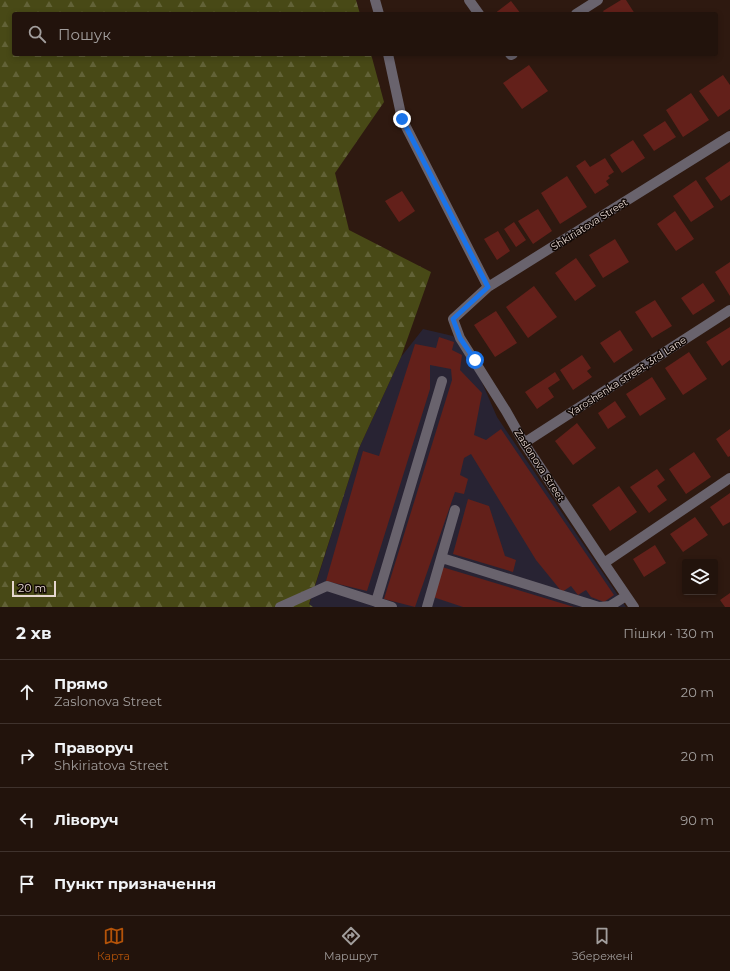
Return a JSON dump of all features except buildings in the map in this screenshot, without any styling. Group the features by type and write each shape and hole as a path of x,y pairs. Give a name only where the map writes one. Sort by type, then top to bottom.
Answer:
{"street":[{"path":"375,0 378,12"},
{"path":"469,0 478,12"},
{"path":"579,12 598,0"},
{"path":"388,56 402,119 488,287"},
{"name":"Shkiriatova Street","path":"453,319 488,287 730,136"},
{"name":"Yaroshenka street, 3rd Lane","path":"524,443 730,310"},
{"name":"Zaslonova Street","path":"453,319 460,338 506,411 524,443 634,607"},
{"path":"376,602 442,381"},
{"path":"604,562 730,478"},
{"path":"427,607 456,510"},
{"path":"442,558 599,607 610,606 626,596"},
{"path":"280,607 327,586 392,607"}],"shaded area":[{"path":"423,329 453,336 474,364 497,417 626,607 313,607 309,605 359,448 401,357"}],"green space":[{"path":"0,0 356,0 359,12 12,12 12,56 372,56 384,102 335,173 349,230 431,272 401,357 359,448 309,604 313,607 0,607"}],"route":[{"path":"402,119 488,287 453,319 460,338 475,360"}]}
